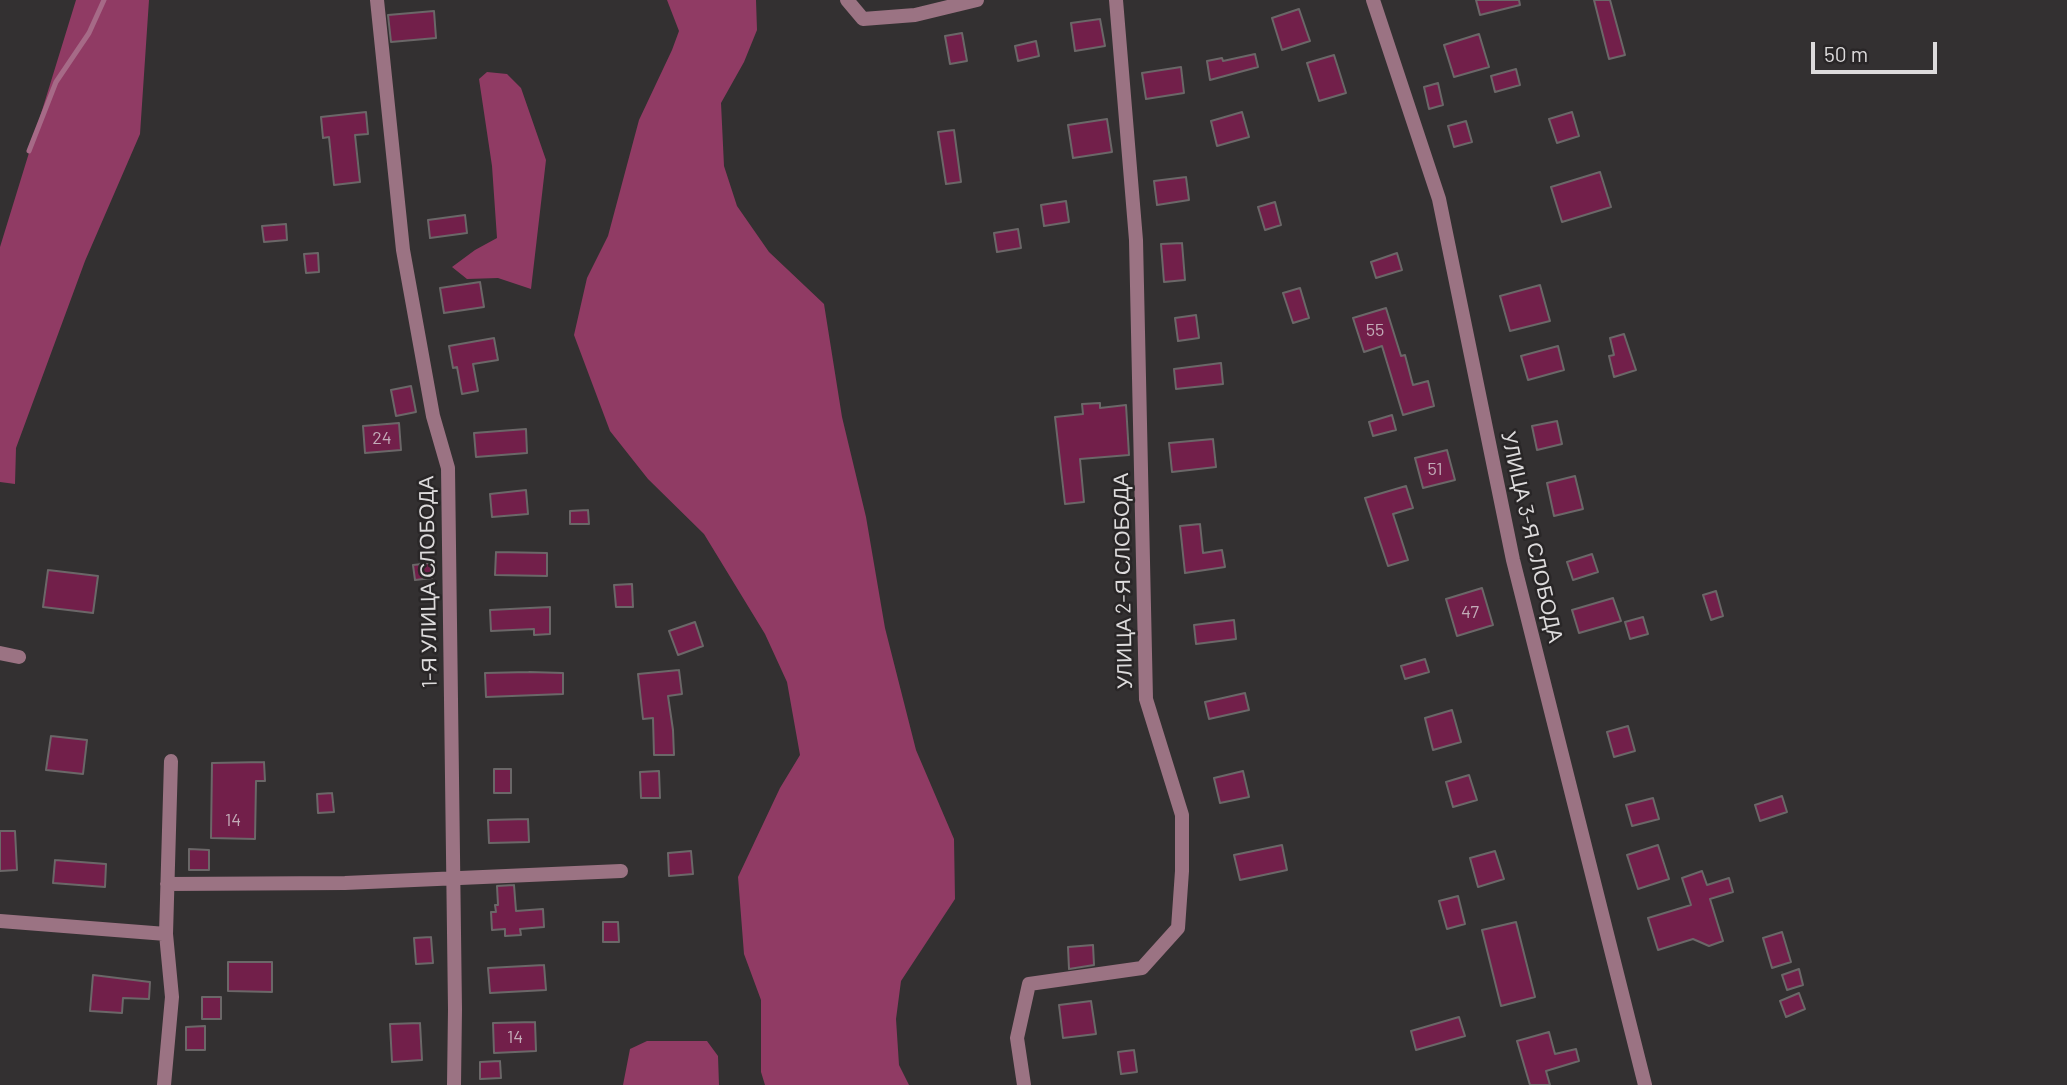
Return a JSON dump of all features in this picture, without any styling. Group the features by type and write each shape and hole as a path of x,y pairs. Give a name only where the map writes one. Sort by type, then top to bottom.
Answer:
{"street":[{"name":"1-Я УЛИЦА СЛОБОДА","path":"377,0 403,250 433,416 448,467 454,1085"},
{"path":"847,0 863,19 915,15 978,0"},
{"name":"УЛИЦА 2-Я СЛОБОДА","path":"1024,1085 1017,1038 1029,984 1142,968 1178,928 1182,815 1146,699 1136,240 1116,0"},
{"name":"УЛИЦА 3-Я СЛОБОДА","path":"1373,0 1439,199 1513,560 1645,1085"},
{"path":"0,653 19,657"},
{"path":"164,1085 172,996 166,934 171,761"},
{"path":"167,884 345,883 621,871"},
{"path":"0,920 166,934"}],"shaded area":[{"path":"76,0 149,0 140,134 85,261 16,448 15,484 0,482 0,247"},
{"path":"667,0 756,0 757,30 744,62 721,103 724,166 737,206 769,252 824,304 842,417 866,517 885,628 916,750 954,839 955,899 901,981 896,1019 899,1065 909,1085 765,1085 761,1072 761,1000 744,954 738,877 780,788 800,755 787,682 765,634 704,534 648,479 610,431 574,335 587,278 608,236 639,120 679,31"},
{"path":"487,72 507,74 521,88 546,160 531,289 498,278 467,279 452,267 497,238 492,166 479,79"},
{"path":"647,1041 707,1041 718,1056 719,1085 623,1085 630,1049"}],"building":[{"path":"1476,0 1519,0 1520,5 1480,15"},
{"path":"1594,0 1610,0 1625,55 1609,59"},
{"path":"1299,9 1310,41 1282,50 1272,18"},
{"path":"434,11 436,38 391,42 388,15"},
{"path":"1100,19 1105,46 1075,51 1071,23"},
{"path":"962,33 967,61 950,64 945,36"},
{"path":"1479,34 1489,67 1454,77 1444,45"},
{"path":"1036,41 1039,56 1018,61 1015,46"},
{"path":"1255,54 1258,67 1210,80 1207,61 1222,58 1223,61"},
{"path":"1334,55 1346,93 1319,101 1307,63"},
{"path":"1181,67 1184,93 1146,99 1142,73"},
{"path":"1516,69 1520,85 1495,92 1491,76"},
{"path":"1438,83 1443,105 1429,109 1424,87"},
{"path":"366,112 368,134 355,135 360,182 334,185 329,137 323,138 321,117"},
{"path":"1242,112 1249,137 1217,146 1211,121"},
{"path":"1572,112 1579,136 1557,143 1549,119"},
{"path":"1107,119 1112,152 1073,158 1068,125"},
{"path":"1466,121 1472,142 1454,147 1448,126"},
{"path":"954,130 961,182 946,184 938,132"},
{"path":"1600,172 1611,207 1562,222 1551,187"},
{"path":"1186,177 1189,200 1157,205 1154,181"},
{"path":"1066,201 1069,222 1044,226 1041,205"},
{"path":"1275,202 1281,225 1265,230 1258,207"},
{"path":"465,215 467,233 430,238 428,220"},
{"path":"286,224 287,240 264,242 262,226"},
{"path":"1018,229 1021,248 997,252 994,233"},
{"path":"1182,243 1185,280 1164,282 1161,244"},
{"path":"318,253 319,272 306,273 304,254"},
{"path":"1397,253 1402,270 1376,278 1371,262"},
{"path":"480,282 484,307 444,313 440,288"},
{"path":"1540,285 1550,321 1510,331 1500,296"},
{"path":"1300,288 1309,318 1293,323 1283,293"},
{"path":"1386,308 1401,356 1405,355 1413,385 1428,381 1434,406 1403,415 1382,346 1364,352 1353,318"},
{"path":"1196,315 1199,338 1178,341 1175,318"},
{"path":"1624,334 1636,370 1614,377 1609,356 1614,355 1610,338"},
{"path":"494,338 498,360 473,364 478,391 462,394 457,367 453,368 449,346"},
{"path":"1558,346 1564,370 1528,380 1521,356"},
{"path":"1221,363 1223,384 1176,389 1174,369"},
{"path":"411,386 416,412 396,416 391,390"},
{"path":"1100,403 1100,408 1126,405 1129,455 1080,459 1084,502 1065,504 1055,417 1083,414 1082,404"},
{"path":"1392,415 1396,430 1373,436 1369,422"},
{"path":"1557,421 1562,444 1537,450 1532,426"},
{"path":"399,423 401,450 365,453 363,426"},
{"path":"526,429 527,453 476,457 474,433"},
{"path":"1213,439 1216,467 1172,472 1169,443"},
{"path":"1447,450 1455,480 1423,488 1415,458"},
{"path":"1575,476 1583,509 1554,516 1547,483"},
{"path":"1406,486 1413,508 1393,514 1408,560 1388,566 1365,498"},
{"path":"526,490 528,514 492,517 490,494"},
{"path":"588,510 589,524 570,524 570,511"},
{"path":"1200,524 1203,553 1222,550 1225,567 1185,573 1180,526"},
{"path":"496,552 547,553 547,576 495,575"},
{"path":"1592,554 1598,572 1573,580 1567,562"},
{"path":"431,563 432,578 415,580 413,565"},
{"path":"48,570 98,576 93,613 43,607"},
{"path":"632,584 633,607 616,607 614,585"},
{"path":"1482,588 1493,625 1457,636 1446,599"},
{"path":"1716,591 1723,616 1711,620 1703,595"},
{"path":"1613,598 1621,621 1579,633 1572,610"},
{"path":"550,607 550,634 534,635 534,629 491,631 490,610"},
{"path":"1643,617 1648,634 1630,639 1625,622"},
{"path":"1234,620 1236,639 1196,644 1194,625"},
{"path":"695,622 703,646 678,655 669,631"},
{"path":"1425,659 1429,672 1405,679 1401,666"},
{"path":"679,670 682,694 668,696 674,755 654,755 653,718 643,719 638,674"},
{"path":"485,673 563,673 563,694 486,697"},
{"path":"1245,693 1249,710 1209,719 1205,702"},
{"path":"1452,710 1461,742 1433,750 1425,718"},
{"path":"1628,726 1635,751 1614,757 1607,732"},
{"path":"51,736 87,740 83,774 46,770"},
{"path":"264,762 265,781 256,781 255,839 211,838 212,763"},
{"path":"494,769 511,769 511,793 494,793"},
{"path":"659,771 660,798 641,798 640,772"},
{"path":"1243,771 1249,797 1220,803 1214,778"},
{"path":"1469,775 1477,800 1453,807 1446,782"},
{"path":"332,793 334,812 318,813 317,794"},
{"path":"1782,796 1787,812 1760,821 1755,805"},
{"path":"1653,798 1659,819 1632,826 1626,805"},
{"path":"528,819 529,842 489,843 488,820"},
{"path":"0,831 15,831 17,870 0,871"},
{"path":"1282,845 1287,870 1240,880 1234,855"},
{"path":"1658,845 1669,879 1638,889 1627,855"},
{"path":"189,849 209,850 209,870 189,870"},
{"path":"691,851 693,874 669,876 668,853"},
{"path":"1495,851 1504,879 1478,887 1470,858"},
{"path":"55,860 106,864 105,887 53,883"},
{"path":"1702,871 1707,885 1729,878 1733,892 1710,899 1723,941 1709,946 1693,939 1658,950 1648,918 1691,905 1682,878"},
{"path":"514,885 516,911 543,909 544,927 520,929 521,935 505,936 505,929 492,930 491,912 496,912 495,905 498,905 497,886"},
{"path":"1458,896 1465,924 1447,929 1439,901"},
{"path":"603,922 618,922 619,942 603,942"},
{"path":"1516,922 1535,997 1501,1006 1482,930"},
{"path":"1782,932 1791,962 1772,968 1763,938"},
{"path":"431,937 433,963 416,964 414,938"},
{"path":"1093,945 1094,965 1069,969 1068,947"},
{"path":"228,962 272,962 272,992 228,991"},
{"path":"544,965 546,990 490,993 488,968"},
{"path":"1799,969 1803,985 1787,990 1782,975"},
{"path":"93,975 150,982 149,999 123,998 122,1013 90,1011"},
{"path":"1799,993 1805,1009 1786,1017 1780,1001"},
{"path":"202,997 221,997 221,1019 202,1019"},
{"path":"1091,1001 1096,1034 1063,1038 1059,1005"},
{"path":"1459,1017 1465,1036 1416,1050 1411,1031"},
{"path":"535,1022 536,1051 494,1053 493,1023"},
{"path":"420,1023 422,1060 392,1062 390,1024"},
{"path":"205,1026 205,1050 186,1050 186,1027"},
{"path":"1549,1032 1555,1054 1576,1049 1579,1061 1546,1071 1550,1085 1530,1085 1517,1041"},
{"path":"1134,1050 1137,1072 1121,1074 1118,1052"},
{"path":"500,1061 501,1078 480,1079 480,1062"}],"waterway":[{"path":"29,151 56,82 89,33 104,0"}]}
